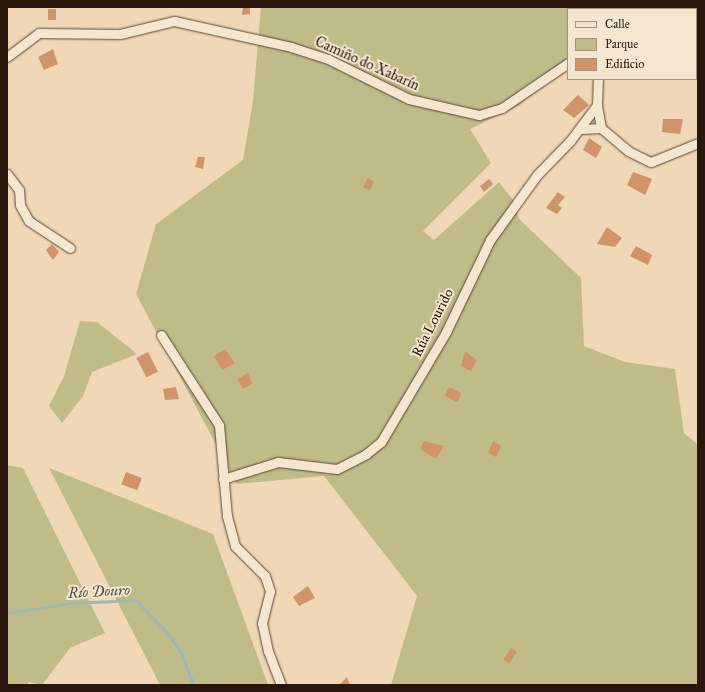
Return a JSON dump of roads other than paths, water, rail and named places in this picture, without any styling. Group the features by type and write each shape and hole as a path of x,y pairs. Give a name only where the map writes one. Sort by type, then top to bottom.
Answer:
{"street":[{"name":"Camiño do Xabarín","path":"7,57 39,33 120,34 174,22 291,47 328,59 409,99 479,115 502,108 567,64"},
{"path":"598,80 597,105 601,128 628,151 652,162 698,143"},
{"name":"Rúa Lourido","path":"222,479 278,462 337,469 366,454 381,442 446,332 490,240 537,175 580,129 597,105"},
{"path":"580,129 601,128"},
{"path":"7,174 19,190 20,205 28,221 70,248"},
{"path":"161,335 219,425 222,479 235,546 266,576 270,591 262,623 268,651 281,685"}],"waterway":[{"name":"Río Douro","path":"7,613 71,603 136,600 168,633 182,654 194,685"}]}
